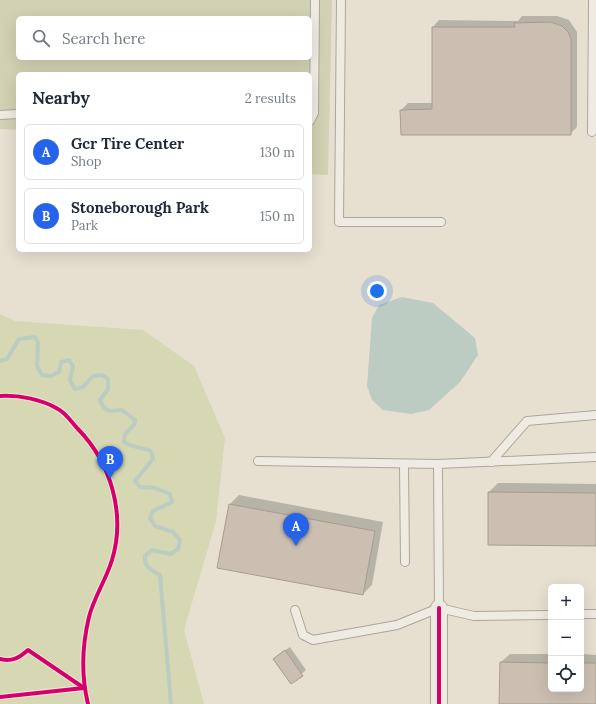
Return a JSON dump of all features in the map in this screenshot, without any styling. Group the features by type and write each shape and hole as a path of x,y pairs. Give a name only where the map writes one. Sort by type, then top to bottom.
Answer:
{"street":[{"path":"439,608 439,704"}],"lane":[{"path":"312,118 314,113 315,0"},
{"path":"341,0 339,222 441,222"},
{"path":"592,132 593,0"},
{"path":"0,115 16,114"},
{"path":"491,462 526,421 596,415"},
{"path":"258,461 438,464 596,457"},
{"path":"404,464 405,562"},
{"path":"438,464 439,608"},
{"path":"295,610 303,635 313,640 397,625 439,608 474,616 548,615"},
{"path":"584,614 596,614"}],"green space":[{"path":"0,0 332,0 328,175 312,174 312,72 16,72 16,130 0,129"},
{"path":"0,314 15,321 143,330 194,366 225,438 216,521 184,630 204,704 0,704"}],"shaded area":[{"path":"402,297 433,303 475,338 478,355 460,382 429,410 411,414 383,410 372,400 367,386 372,318 379,305"}],"building":[{"path":"550,22 562,26 568,32 571,39 571,135 401,135 400,110 432,109 432,27 515,27 514,23"},
{"path":"488,492 596,493 596,546 488,545"},
{"path":"229,504 375,531 363,595 217,568"},
{"path":"285,650 303,676 291,684 273,659"},
{"path":"500,662 548,663 548,692 584,692 584,663 596,663 596,704 499,704"}],"waterway":[{"path":"0,361 7,359 19,339 35,337 38,343 37,366 42,375 51,376 59,372 61,362 69,360 73,366 70,380 75,389 83,387 93,376 102,375 108,379 108,389 100,400 104,408 110,411 122,410 135,420 134,425 125,434 124,442 151,451 153,459 135,481 140,487 155,488 170,494 172,502 153,511 150,518 155,526 173,532 180,540 178,549 171,554 152,550 145,556 147,566 160,575 171,704"}],"cycle path":[{"path":"0,396 15,396 37,400 64,413 90,443 99,457 113,490 116,507 116,543 112,560 91,610 85,639 83,671 88,704"},
{"path":"439,608 439,704"},
{"path":"0,659 15,659 28,650 84,688"},
{"path":"0,697 84,688"}],"place":[{"name":"Stoneborough Park","path":"110,479"},
{"name":"Gcr Tire Center","path":"296,546"}]}
